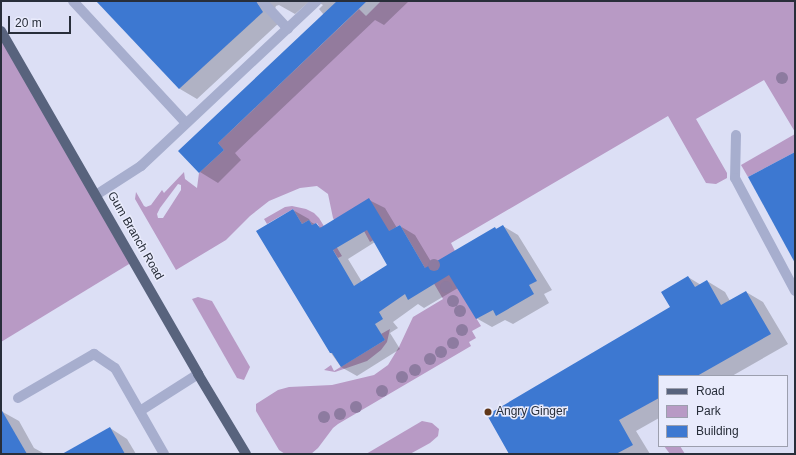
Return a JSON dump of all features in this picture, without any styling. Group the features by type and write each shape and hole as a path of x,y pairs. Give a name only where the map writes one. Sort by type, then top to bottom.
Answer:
{"main road":[{"name":"Gum Branch Road","path":"1,31 198,374 246,454"}],"lane":[{"path":"73,1 186,123"},
{"path":"262,1 288,28"},
{"path":"96,195 141,166 317,1"},
{"path":"736,135 735,178 795,291"},
{"path":"18,398 94,354 115,368 164,454"},
{"path":"140,411 198,374"}],"green space":[{"path":"381,1 795,1 795,132 764,80 696,119 727,173 727,178 716,184 706,183 668,116 451,243 455,251 448,272 481,326 472,331 476,338 469,342 471,346 338,424 311,454 285,454 279,450 256,411 256,404 278,390 289,387 332,385 374,375 388,365 399,347 413,317 443,299 400,225 370,242 364,231 347,241 333,218 328,194 317,186 300,188 269,201 250,216 226,240 176,270 135,199 136,192 144,206 146,207 151,205 162,190 164,193 184,172 185,179 197,188 199,173 224,150 218,143 359,9 366,16","holes":["178,184 181,185 181,190 163,218 158,218 157,214 160,208"]},
{"path":"1,33 134,261 1,342"},
{"path":"795,134 795,152 748,177 741,165"},
{"path":"292,206 306,209 314,213 319,218 342,256 338,258 317,223 312,225 309,220 302,224 293,209 267,224 264,219 285,207"},
{"path":"198,297 212,301 250,367 244,380 237,378 192,299"},
{"path":"390,329 387,342 381,350 367,361 335,372 324,370 331,365 334,371 385,340 381,334"},
{"path":"422,421 432,423 439,429 438,436 430,443 410,454 366,454"},
{"path":"665,447 681,447 685,454 670,454"}],"building":[{"path":"96,1 256,1 263,12 179,89"},
{"path":"337,1 367,1 218,143 224,150 199,173 178,151"},
{"path":"795,152 795,263 748,177"},
{"path":"369,198 389,231 400,225 425,268 495,227 496,229 503,225 537,281 529,285 534,294 496,316 493,310 476,319 449,275 408,300 405,294 379,312 383,319 375,324 385,340 341,367 332,353 330,353 256,231 293,209 302,224 309,220 312,225 316,223 320,228","holes":["367,230 387,265 354,286 333,250"]},
{"path":"688,276 695,287 707,280 721,305 746,291 771,334 699,375 658,375 658,399 619,420 633,445 616,454 509,454 487,415 670,307 661,292"},
{"path":"1,409 27,454 1,454"},
{"path":"110,427 125,454 62,454"}],"place":[{"name":"Angry Ginger","path":"488,412"}]}
